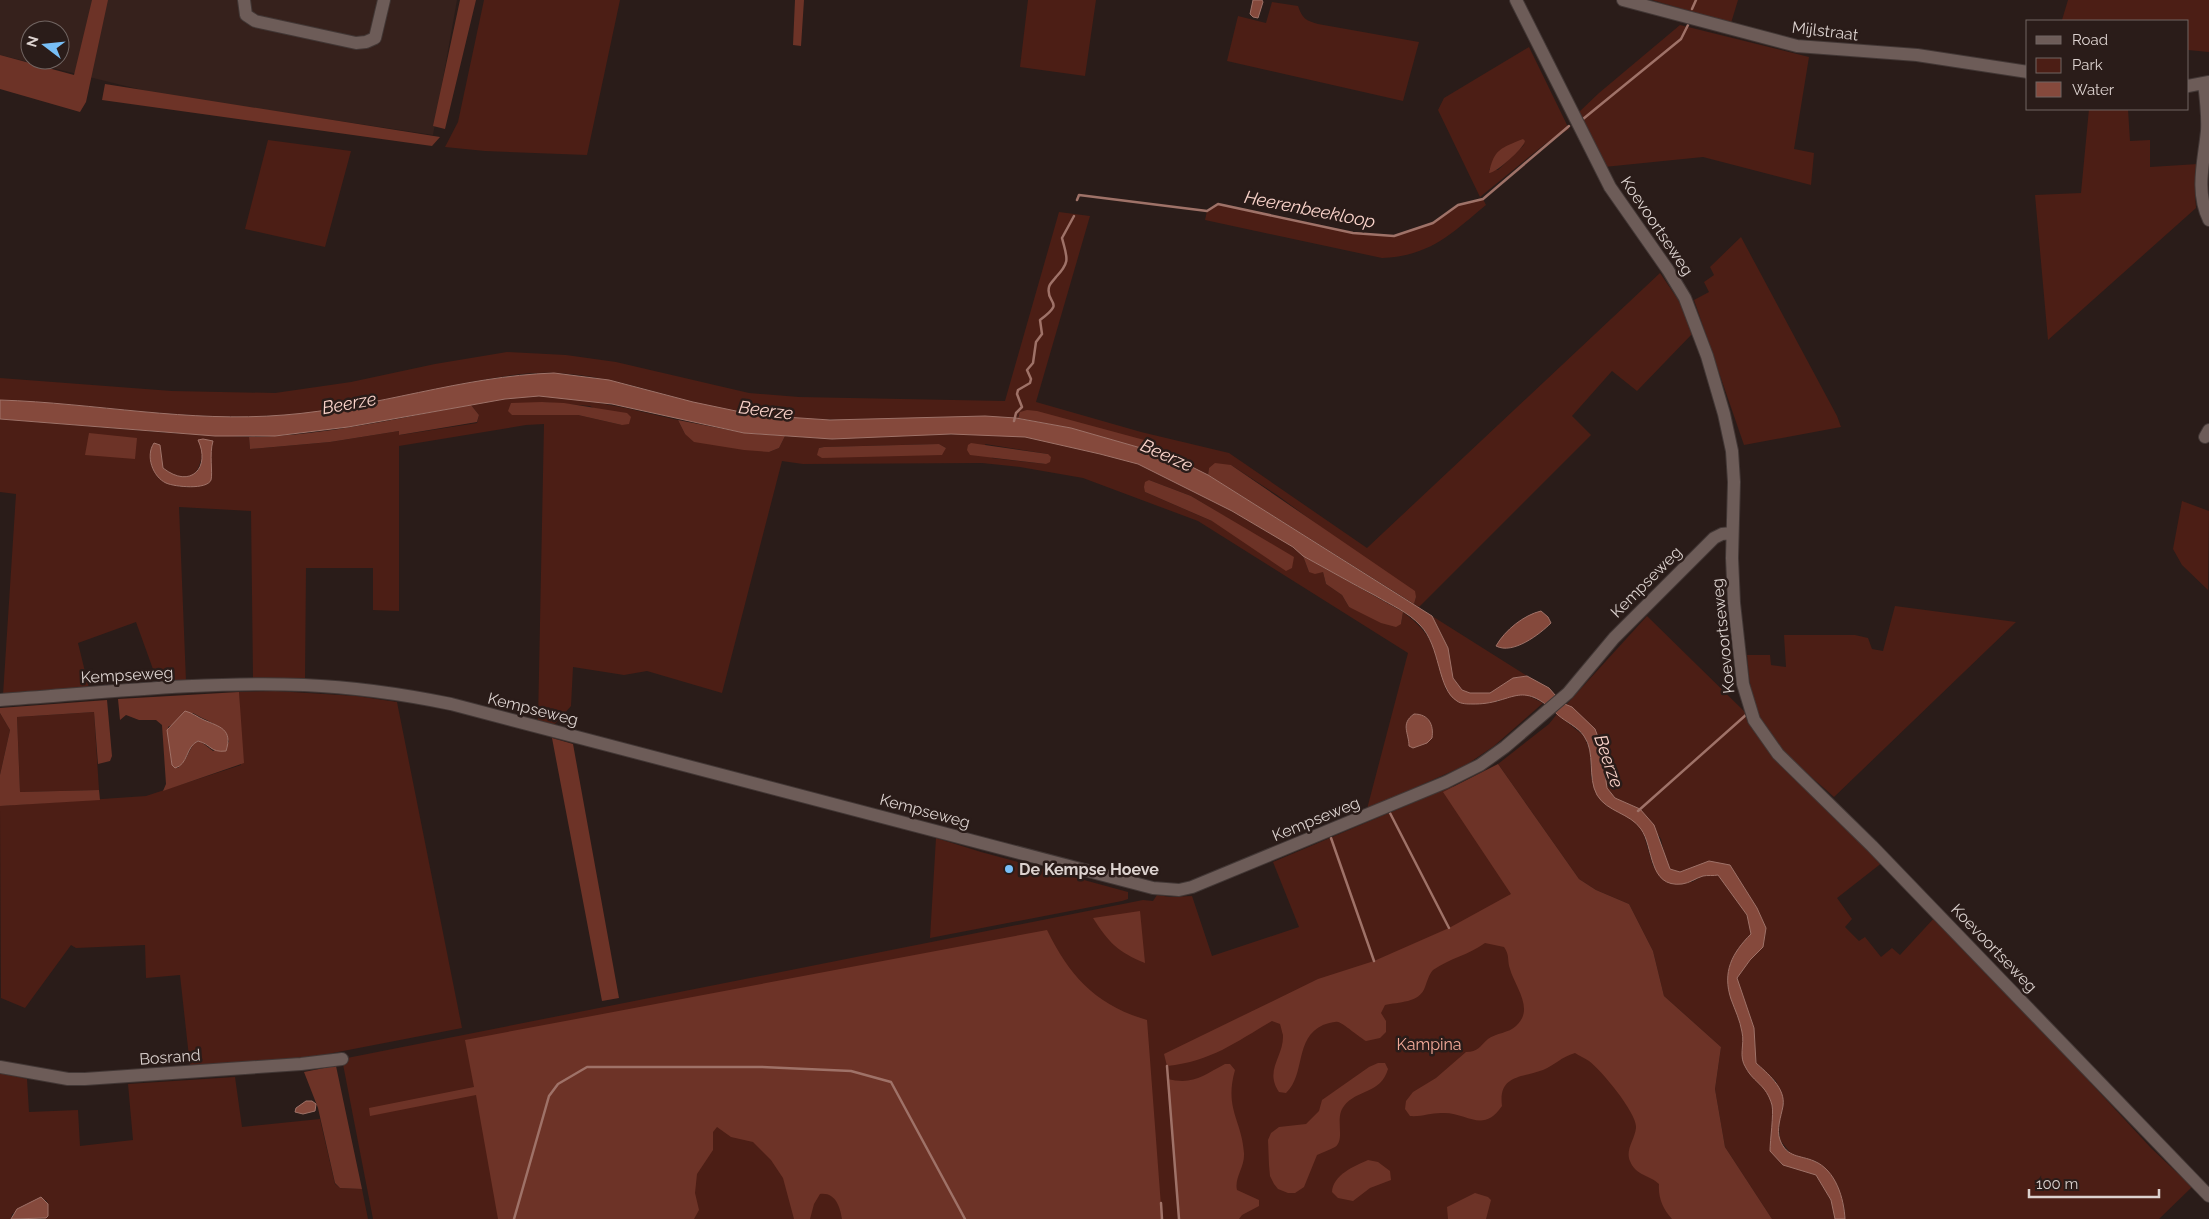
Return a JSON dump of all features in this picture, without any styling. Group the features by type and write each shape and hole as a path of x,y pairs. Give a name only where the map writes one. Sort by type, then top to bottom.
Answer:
{"street":[{"path":"244,0 246,15 255,22 356,43 366,42 374,38 384,0"},
{"name":"Koevoortseweg","path":"1516,0 1610,187 1668,270 1690,309 1715,382 1729,438 1734,482 1732,533 1734,603 1743,684 1749,709 1762,734 1778,754 1872,846 2209,1196"},
{"name":"Mijlstraat","path":"1623,0 1797,46 1917,55 2026,72"},
{"path":"2189,86 2207,83 2207,128 2200,187 2204,210 2209,220"},
{"name":"Kempseweg","path":"0,700 103,692 274,684 350,688 395,694 451,704 1166,890 1192,887 1446,782 1491,757 1561,699 1580,680 1619,632 1704,547 1722,534 1732,533"},
{"name":"Bosrand","path":"0,1066 68,1079 85,1079 301,1064 342,1059"}],"shaded area":[{"path":"0,0 457,0 433,135 158,94 61,70 70,70 70,20 20,20 20,60 0,55"},
{"path":"92,0 108,0 86,102 80,112 0,89 0,55 20,60 20,70 56,70 74,75"},
{"path":"460,0 476,0 445,129 433,126"},
{"path":"795,0 804,0 801,46 793,45"},
{"path":"105,84 440,137 432,146 102,100"},
{"path":"1523,139 1525,141 1523,145 1515,155 1489,173 1493,159 1500,150"},
{"path":"511,403 564,403 627,413 631,417 629,424 622,425 578,415 512,415 508,411"},
{"path":"471,405 479,415 477,422 399,435 399,431 330,442 250,449 249,437 333,430"},
{"path":"1027,410 1037,411 1148,441 1150,444 1148,450 1071,428 1018,418 1020,412"},
{"path":"678,420 744,433 785,436 779,448 769,452 744,450 694,442 685,434"},
{"path":"89,433 137,438 135,459 85,455"},
{"path":"971,443 1048,454 1051,457 1050,462 1046,464 970,455 967,450 968,445"},
{"path":"939,444 946,448 942,455 822,458 817,455 819,448 824,447"},
{"path":"1215,463 1231,465 1415,591 1414,604 1208,475 1209,468"},
{"path":"1149,480 1191,496 1294,557 1292,568 1286,571 1212,521 1145,492 1145,482"},
{"path":"1303,556 1403,612 1401,624 1396,627 1381,623 1349,607 1342,595 1326,584 1323,572 1315,574 1309,572"},
{"path":"239,692 244,763 163,791 166,784 162,725 156,720 139,720 126,715 120,720 118,699","holes":["193,713 219,727 227,736 229,742 213,751 200,741 194,743 178,768 172,765 168,727"]},
{"path":"107,700 112,756 110,761 98,764 94,712 17,717 20,792 99,790 100,800 0,806 0,775 10,730 0,713 0,708"},
{"path":"552,738 573,744 619,998 602,1001"},
{"path":"1498,764 1579,879 1596,890 1629,904 1653,951 1664,996 1721,1047 1715,1089 1725,1147 1772,1219 1672,1219 1662,1203 1659,1194 1659,1184 1636,1170 1630,1161 1629,1149 1636,1128 1631,1113 1602,1073 1589,1061 1575,1053 1543,1070 1513,1079 1507,1083 1502,1096 1502,1106 1495,1115 1488,1119 1474,1120 1450,1113 1410,1116 1405,1109 1406,1101 1413,1092 1436,1078 1466,1052 1476,1050 1491,1037 1513,1028 1521,1019 1524,1005 1504,947 1485,943 1473,951 1446,962 1433,970 1422,992 1414,999 1385,1005 1381,1013 1386,1021 1386,1032 1380,1038 1366,1041 1344,1025 1336,1022 1323,1025 1314,1031 1308,1038 1296,1076 1286,1093 1279,1092 1273,1077 1281,1050 1283,1035 1280,1024 1272,1021 1222,1050 1197,1060 1167,1066 1164,1054 1318,979 1374,961 1449,928 1511,894 1443,792"},
{"path":"1140,911 1145,963 1115,946 1093,918"},
{"path":"1047,930 1065,962 1086,987 1113,1006 1147,1020 1162,1219 842,1219 836,1201 829,1195 820,1194 814,1204 810,1219 794,1219 783,1178 771,1160 753,1142 731,1137 717,1127 713,1132 713,1150 697,1174 695,1193 699,1210 694,1219 498,1219 476,1095 370,1116 369,1108 474,1087 465,1040"},
{"path":"1378,1063 1385,1063 1388,1069 1385,1077 1380,1083 1355,1097 1344,1106 1340,1116 1340,1139 1335,1147 1317,1155 1304,1187 1295,1193 1288,1193 1278,1189 1270,1176 1268,1140 1271,1133 1279,1127 1306,1124 1319,1111 1322,1100 1369,1067"},
{"path":"1225,1064 1230,1064 1235,1070 1232,1083 1232,1105 1243,1142 1244,1153 1236,1186 1237,1190 1259,1200 1259,1206 1242,1215 1239,1219 1179,1219 1167,1079 1176,1081 1191,1080 1204,1076"},
{"path":"336,1066 362,1189 340,1188 335,1183 318,1108 304,1072"},
{"path":"1368,1160 1378,1162 1390,1171 1391,1180 1370,1188 1353,1201 1338,1198 1332,1192 1336,1181 1345,1172"},
{"path":"1475,1193 1488,1197 1491,1200 1486,1219 1448,1219 1447,1207"}],"green space":[{"path":"484,0 620,0 587,155 485,151 445,147 458,122"},
{"path":"1028,0 1096,0 1085,76 1020,67"},
{"path":"1652,0 1738,0 1731,23"},
{"path":"2068,0 2209,0 2209,52 2189,50 2189,20 2062,20"},
{"path":"1272,2 1298,6 1301,13 1310,22 1419,42 1403,101 1227,61 1238,16 1266,23"},
{"path":"1680,25 1809,57 1794,149 1814,153 1811,185 1703,157 1604,167 1577,114 1599,93"},
{"path":"1529,47 1569,129 1545,144 1480,197 1438,110 1444,98","holes":["1525,144 1498,170 1489,170 1493,164"]},
{"path":"2089,110 2128,110 2130,141 2150,140 2150,167 2198,164 2195,195 2196,208 2048,340 2035,195 2081,193"},
{"path":"268,140 351,151 325,247 245,229"},
{"path":"1483,199 1486,205 1439,242 1414,253 1382,258 1205,220 1207,211 1218,204 1353,233 1394,236 1433,223 1458,205"},
{"path":"1059,212 1090,216 1036,402 1141,432 1229,453 1367,548 1660,273 1683,307 1692,334 1637,391 1612,371 1572,416 1591,435 1419,607 1414,604 1416,597 1277,495 1231,465 1209,468 1208,475 1184,463 1148,450 1150,444 1018,415 1018,418 788,418 730,411 604,379 553,373 533,373 502,377 331,410 283,415 212,416 0,400 0,378 172,391 275,393 351,382 435,364 507,352 566,355 616,362 749,393 799,397 1005,401"},
{"path":"1741,237 1837,416 1841,427 1744,445 1694,300 1709,292 1704,282 1714,275 1710,267"},
{"path":"539,396 557,397 609,405 678,420 685,434 769,452 779,448 785,436 832,439 900,435 987,434 1025,437 1138,464 1232,511 1293,547 1303,556 1309,572 1323,572 1326,584 1342,595 1349,607 1401,624 1403,612 1422,629 1433,646 1446,690 1497,702 1510,696 1525,694 1543,703 1494,746 1466,765 1367,809 1408,653 1198,521 1083,478 1020,467 982,463 803,464 782,461 722,693 647,671 624,675 573,667 571,706 553,726 538,722 544,424 526,425 399,446 399,611 373,610 373,568 306,568 305,679 253,678 251,511 179,507 186,681 158,683 136,622 78,643 89,688 3,695 16,494 0,492 0,419 170,433 249,437 250,449 330,442 399,431 400,435 477,423 479,415 471,405","holes":["542,402 590,406 622,425 578,415 552,414","212,442 210,453 211,479 203,484 194,486 186,487 170,483 163,479 151,464 160,445 163,468 174,475 184,478 194,474 202,457 202,447","939,444 946,448 819,448","985,444 1048,454 1046,464 992,458","1149,480 1191,496 1234,522 1212,521 1145,492"]},
{"path":"2182,501 2209,511 2208,590 2182,565 2173,549"},
{"path":"1895,606 2016,622 1834,797 1777,744 1762,723 1753,698 1747,655 1770,655 1771,665 1786,667 1784,635 1855,635 1868,638 1872,649 1883,651"},
{"path":"1432,616 1527,676 1513,678 1490,693 1470,693 1462,690 1453,678 1448,648"},
{"path":"1647,616 1747,714 1883,862 1837,898 1852,919 1845,927 1859,941 1865,937 1881,957 1892,948 1900,955 1936,916 2151,1148 2192,1187 2159,1219 1845,1219 1844,1205 1816,1161 1792,1155 1780,1140 1779,1122 1784,1103 1776,1081 1756,1063 1754,1028 1737,978 1750,960 1763,947 1766,928 1757,908 1730,865 1694,867 1680,872 1670,869 1661,839 1640,809 1615,798 1607,788 1601,745 1566,705"},
{"path":"275,691 356,696 397,702 462,1028 312,1057 190,1066 180,975 146,978 145,945 76,948 71,945 25,1008 1,998 0,806 146,796 241,765 239,692"},
{"path":"94,712 99,790 20,792 17,717"},
{"path":"0,713 10,730 0,775"},
{"path":"1557,714 1584,736 1590,751 1591,778 1606,805 1630,818 1642,829 1653,866 1666,881 1692,882 1703,876 1718,875 1747,915 1751,934 1734,956 1728,972 1728,989 1742,1032 1742,1059 1749,1073 1767,1092 1772,1105 1770,1151 1784,1165 1816,1175 1831,1200 1835,1219 1772,1219 1725,1147 1715,1089 1721,1047 1664,996 1653,951 1629,904 1596,890 1579,879 1498,764 1549,724"},
{"name":"Kampina","path":"1453,786 1764,1219 373,1219 342,1059 1143,900 1153,901 1157,895 1170,897 1192,896 1212,956 1299,927 1273,862"},
{"path":"936,838 1128,892 1128,899 930,938"},
{"path":"0,1073 27,1079 29,1112 78,1110 80,1146 133,1140 128,1084 235,1077 242,1127 320,1119 335,1184 340,1188 362,1189 368,1219 42,1219 48,1216 46,1200 12,1214 11,1219 0,1219"}],"water":[{"path":"1253,0 1262,0 1263,2 1258,18 1250,14"},
{"path":"554,373 609,380 693,402 755,415 830,420 985,416 1016,418 1071,428 1148,450 1184,463 1208,475 1432,616 1448,648 1453,678 1462,690 1470,693 1490,693 1513,678 1527,676 1549,688 1562,703 1572,707 1595,729 1601,745 1607,788 1615,798 1640,809 1654,825 1670,869 1680,872 1709,861 1730,865 1757,908 1766,928 1763,947 1750,960 1737,978 1754,1028 1756,1063 1775,1082 1782,1093 1783,1106 1778,1132 1783,1146 1790,1153 1814,1161 1828,1171 1841,1194 1845,1219 1835,1219 1831,1200 1816,1175 1783,1165 1770,1151 1772,1105 1767,1092 1749,1073 1742,1059 1742,1032 1728,989 1730,964 1739,948 1751,934 1747,915 1718,875 1703,876 1682,884 1671,884 1663,880 1654,865 1641,829 1631,819 1601,801 1597,795 1592,781 1590,750 1584,736 1545,704 1534,697 1525,695 1486,703 1468,704 1459,702 1446,687 1427,634 1410,616 1303,556 1293,547 1232,511 1138,464 1025,437 951,434 832,439 744,433 612,404 539,396 505,399 348,427 275,436 215,436 0,419 0,400 177,415 248,417 284,415 352,406 486,380"},
{"path":"198,440 213,441 211,480 208,483 190,487 176,486 166,483 157,476 150,460 151,448 154,443 160,445 163,468 182,477 190,476 200,467 202,459"},
{"path":"1541,611 1548,617 1551,623 1540,632 1518,646 1503,648 1496,646 1504,634 1516,624 1528,616"},
{"path":"185,711 224,730 228,738 228,744 226,751 217,751 198,741 191,747 182,763 175,768 172,765 167,730"},
{"path":"1414,714 1427,718 1432,729 1432,738 1427,743 1413,748 1409,746 1406,725 1407,721"},
{"path":"306,1101 312,1101 316,1104 315,1111 303,1114 295,1112 296,1108"},
{"path":"41,1197 48,1204 48,1216 46,1218 11,1219 17,1209"}],"waterway":[{"name":"Heerenbeekloop","path":"1692,9 1696,0"},
{"name":"Heerenbeekloop","path":"1583,119 1681,39 1688,25"},
{"name":"Heerenbeekloop","path":"1077,200 1079,195 1207,211 1218,204 1353,233 1394,236 1433,223 1458,205 1483,199 1569,126"},
{"name":"Heerenbeekloop","path":"1014,421 1016,413 1022,407 1017,394 1018,390 1030,383 1031,379 1027,370 1033,363 1036,342 1042,334 1040,320 1054,306 1050,297 1049,287 1066,263 1062,238 1074,216"},
{"path":"1638,811 1747,714"},
{"path":"1390,813 1449,928"},
{"path":"1331,838 1374,961"},
{"path":"1167,1066 1179,1219"},
{"path":"514,1219 549,1096 558,1084 587,1067 762,1067 851,1071 891,1082 965,1219"},
{"path":"1161,1203 1162,1219"}],"place":[{"name":"De Kempse Hoeve","path":"1009,869"}],"water label":[{"name":"Beerze","path":"349,403"},
{"name":"Beerze","path":"766,410"},
{"name":"Beerze","path":"1167,455"},
{"name":"Beerze","path":"1609,761"}]}
